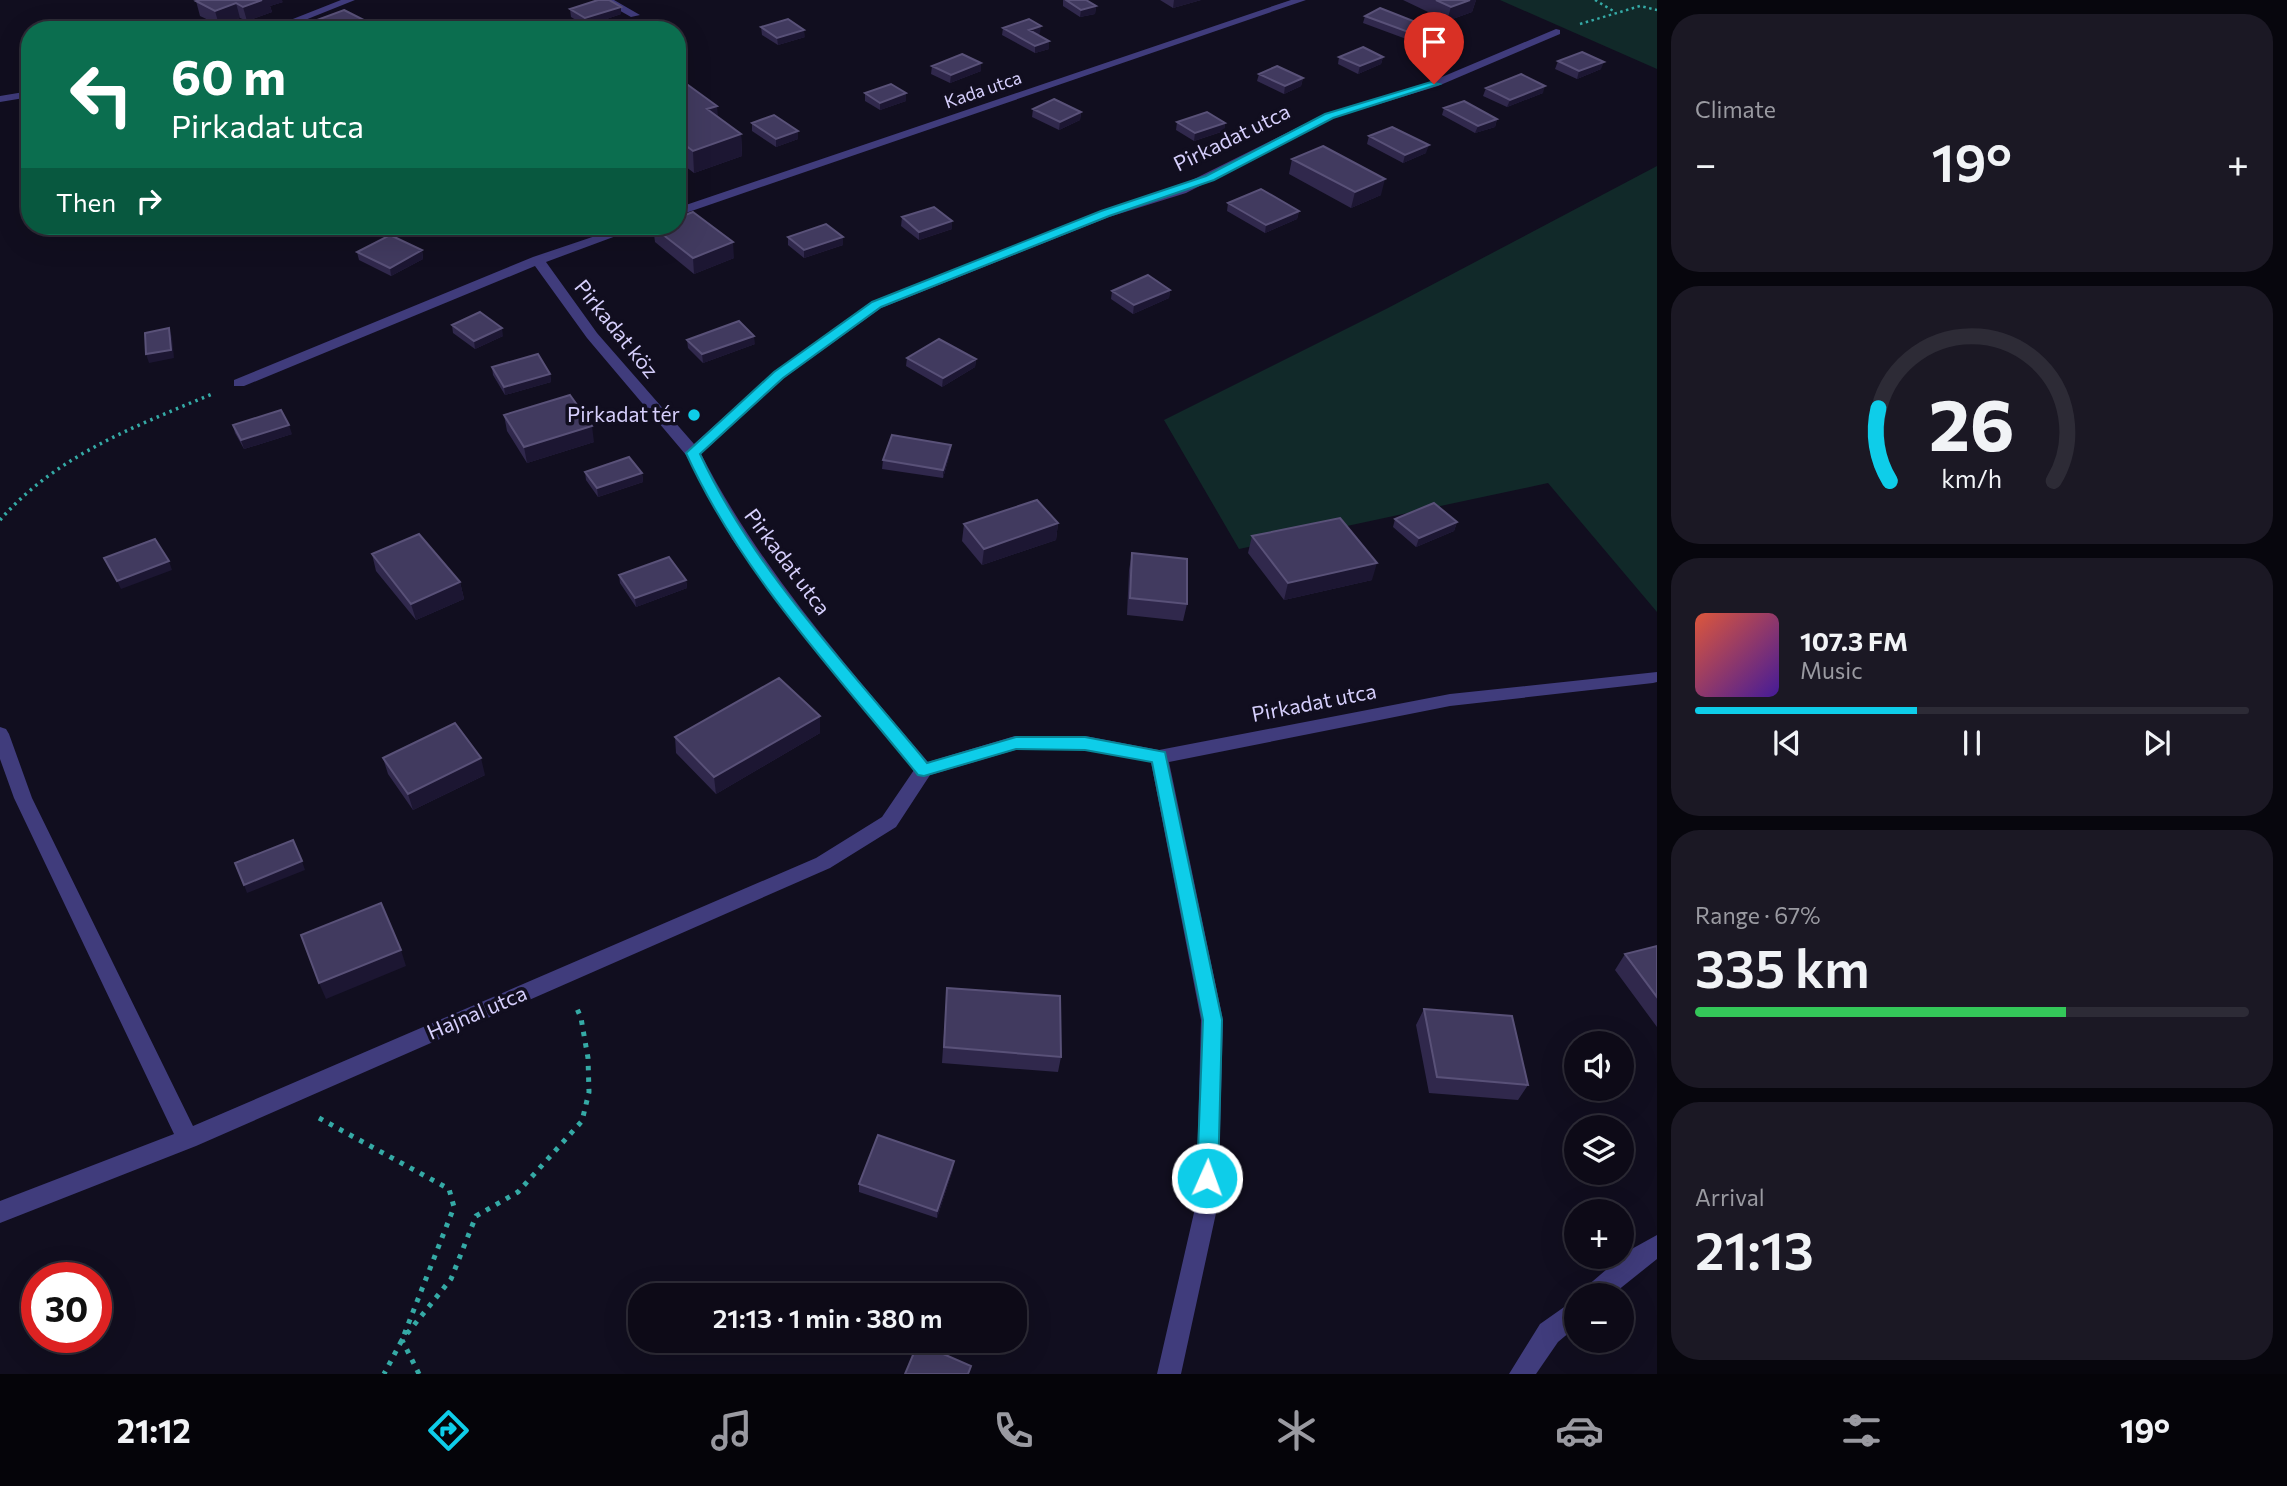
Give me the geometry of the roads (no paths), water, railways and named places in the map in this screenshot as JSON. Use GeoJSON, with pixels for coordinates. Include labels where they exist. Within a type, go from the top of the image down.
{"type":"FeatureCollection","features":[{"type":"Feature","properties":{"kind":"street"},"geometry":{"type":"LineString","coordinates":[[294,21],[350,0]]}},
{"type":"Feature","properties":{"kind":"street"},"geometry":{"type":"LineString","coordinates":[[606,0],[635,15]]}},
{"type":"Feature","properties":{"kind":"street","name":"Kada utca"},"geometry":{"type":"LineString","coordinates":[[686,209],[1301,0]]}},
{"type":"Feature","properties":{"kind":"street","name":"Pirkadat utca"},"geometry":{"type":"LineString","coordinates":[[1556,32],[1434,84],[1329,116],[1182,190],[1105,214],[876,304],[779,375],[692,453],[713,498],[751,559],[924,770],[1016,743],[1085,743],[1159,757],[1450,700],[1653,677]]}},
{"type":"Feature","properties":{"kind":"street"},"geometry":{"type":"LineString","coordinates":[[0,99],[21,96]]}},
{"type":"Feature","properties":{"kind":"street"},"geometry":{"type":"LineString","coordinates":[[239,383],[538,260],[611,235]]}},
{"type":"Feature","properties":{"kind":"street","name":"Pirkadat köz"},"geometry":{"type":"LineString","coordinates":[[538,260],[564,300],[611,360],[692,453]]}},
{"type":"Feature","properties":{"kind":"street"},"geometry":{"type":"LineString","coordinates":[[0,734],[23,798],[188,1139]]}},
{"type":"Feature","properties":{"kind":"street"},"geometry":{"type":"LineString","coordinates":[[1159,757],[1212,1020],[1206,1204],[1169,1374]]}},
{"type":"Feature","properties":{"kind":"street","name":"Hajnal utca"},"geometry":{"type":"LineString","coordinates":[[0,1212],[188,1139],[823,863],[889,822],[924,770]]}},
{"type":"Feature","properties":{"kind":"street"},"geometry":{"type":"LineString","coordinates":[[1608,1283],[1636,1259],[1657,1247]]}},
{"type":"Feature","properties":{"kind":"street"},"geometry":{"type":"LineString","coordinates":[[1521,1374],[1549,1333],[1564,1321]]}},
{"type":"Feature","properties":{"kind":"place","name":"Pirkadat tér"},"geometry":{"type":"Point","coordinates":[694,415]}}]}
